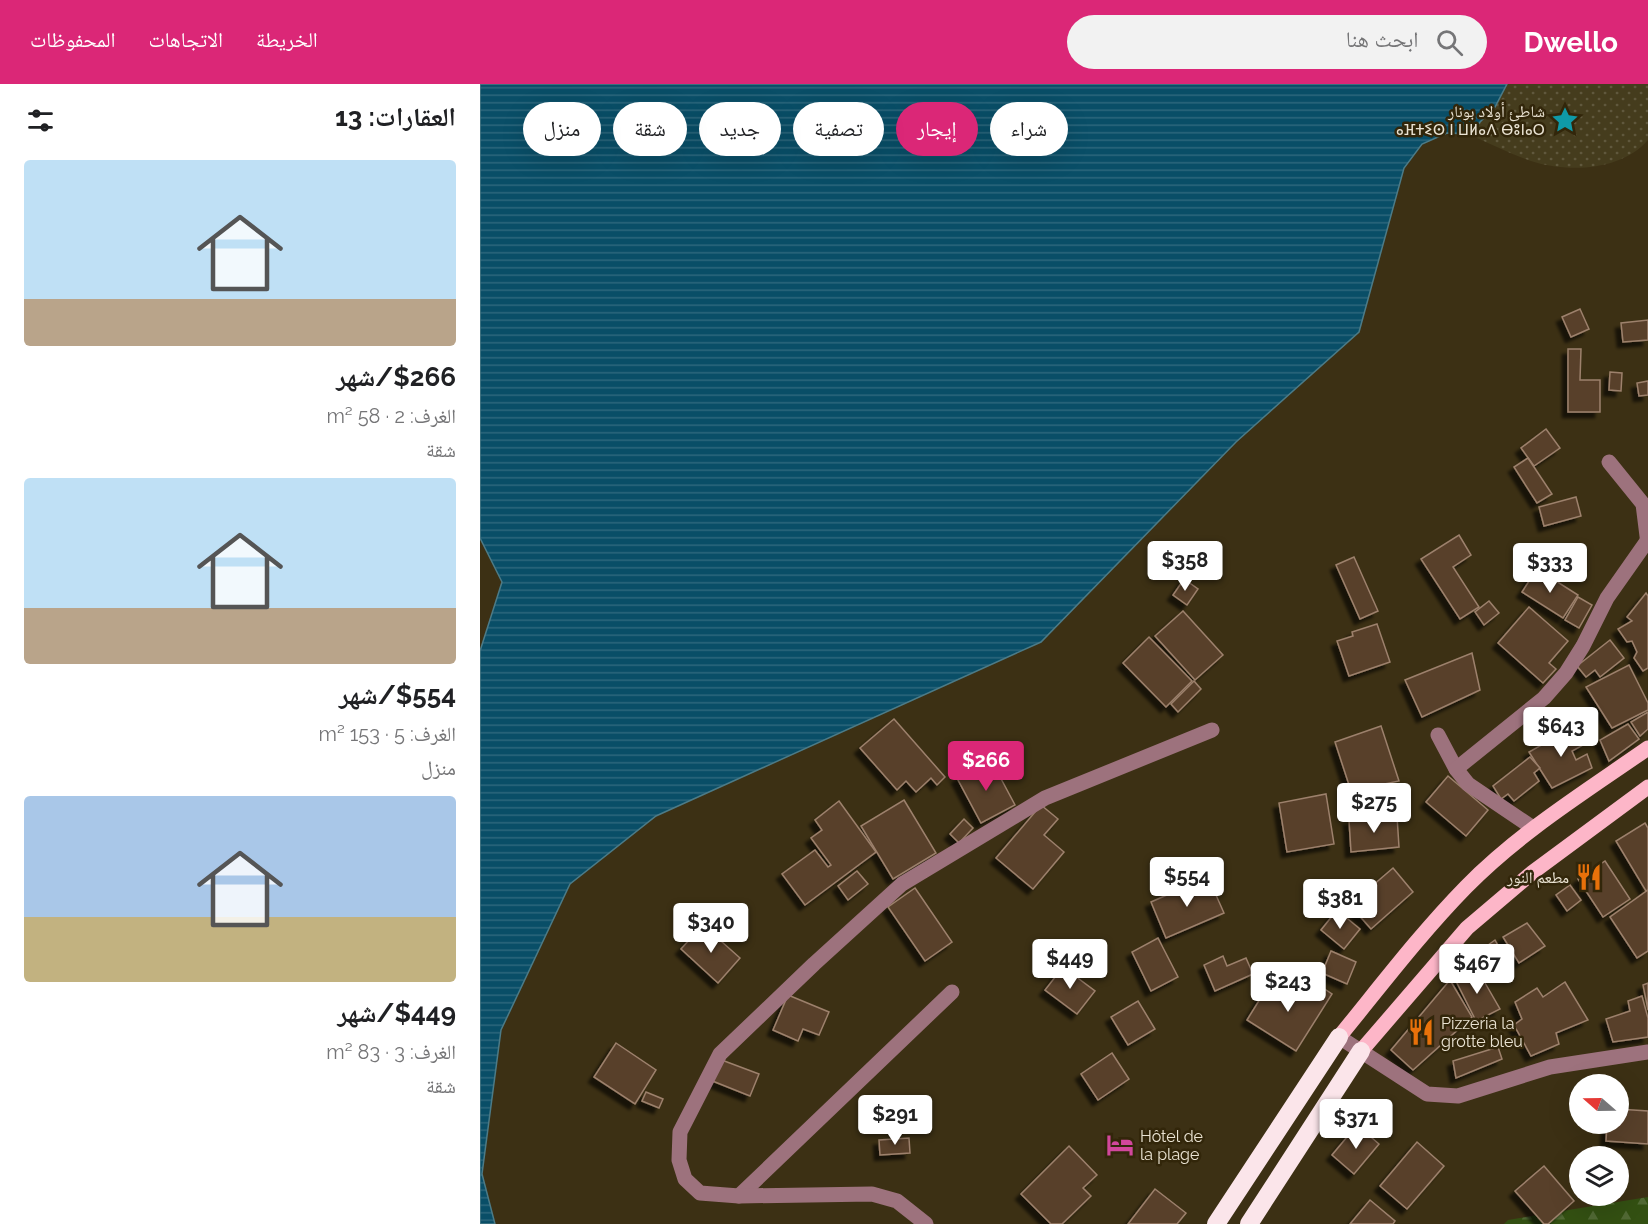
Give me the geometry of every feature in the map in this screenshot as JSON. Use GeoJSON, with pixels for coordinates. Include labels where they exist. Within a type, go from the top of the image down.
{"type":"FeatureCollection","features":[{"type":"Feature","properties":{"kind":"highway"},"geometry":{"type":"LineString","coordinates":[[1216,1224],[1339,1037]]}},
{"type":"Feature","properties":{"kind":"highway"},"geometry":{"type":"LineString","coordinates":[[1249,1224],[1362,1051]]}},
{"type":"Feature","properties":{"kind":"main road"},"geometry":{"type":"LineString","coordinates":[[1339,1037],[1406,955],[1467,886],[1533,828],[1648,748]]}},
{"type":"Feature","properties":{"kind":"main road"},"geometry":{"type":"LineString","coordinates":[[1362,1051],[1467,928],[1533,872],[1648,787]]}},
{"type":"Feature","properties":{"kind":"street"},"geometry":{"type":"LineString","coordinates":[[1456,769],[1544,698],[1566,673],[1583,646],[1607,598],[1648,543],[1643,504],[1609,462]]}},
{"type":"Feature","properties":{"kind":"street"},"geometry":{"type":"LineString","coordinates":[[926,1224],[897,1201],[872,1194],[739,1196],[700,1193],[685,1179],[679,1160],[680,1132],[720,1054],[902,884],[1045,798],[1212,730]]}},
{"type":"Feature","properties":{"kind":"street"},"geometry":{"type":"LineString","coordinates":[[1438,735],[1456,769],[1468,784],[1533,828]]}},
{"type":"Feature","properties":{"kind":"street"},"geometry":{"type":"LineString","coordinates":[[739,1196],[952,992]]}},
{"type":"Feature","properties":{"kind":"street"},"geometry":{"type":"LineString","coordinates":[[1339,1037],[1427,1094],[1458,1096],[1550,1067],[1648,1052]]}},
{"type":"Feature","properties":{"kind":"green space"},"geometry":{"type":"Polygon","coordinates":[[[1648,1197],[1648,1224],[1504,1224],[1508,1220],[1593,1206],[1629,1206],[1629,1200],[1648,1197]]]}},
{"type":"Feature","properties":{"kind":"sand","name":"شاطئ أولاد بونار ⴰⴼⵜⵉⵙ ⵏ ⵡⵍⴰⴷ ⴱⵓⵏⴰⵔ"},"geometry":{"type":"Polygon","coordinates":[[[1507,84],[1648,84],[1648,140],[1624,158],[1593,167],[1577,168],[1531,161],[1468,134],[1494,107],[1507,84]]]}},
{"type":"Feature","properties":{"kind":"water"},"geometry":{"type":"Polygon","coordinates":[[[480,84],[1507,84],[1495,107],[1468,134],[1447,133],[1422,144],[1404,168],[1359,332],[1236,442],[1041,642],[656,816],[570,884],[501,1030],[482,1174],[495,1224],[480,1224],[480,651],[502,582],[480,538],[480,84]]]}},
{"type":"Feature","properties":{"kind":"building"},"geometry":{"type":"Polygon","coordinates":[[[1580,309],[1589,329],[1571,337],[1562,317],[1580,309]]]}},
{"type":"Feature","properties":{"kind":"building"},"geometry":{"type":"Polygon","coordinates":[[[1648,320],[1648,340],[1623,342],[1621,323],[1648,320]]]}},
{"type":"Feature","properties":{"kind":"building"},"geometry":{"type":"Polygon","coordinates":[[[1568,349],[1581,349],[1580,380],[1600,380],[1600,412],[1568,412],[1568,349]]]}},
{"type":"Feature","properties":{"kind":"building"},"geometry":{"type":"Polygon","coordinates":[[[1610,372],[1622,373],[1621,391],[1609,390],[1610,372]]]}},
{"type":"Feature","properties":{"kind":"building"},"geometry":{"type":"Polygon","coordinates":[[[1648,381],[1648,395],[1639,396],[1637,383],[1648,381]]]}},
{"type":"Feature","properties":{"kind":"building"},"geometry":{"type":"Polygon","coordinates":[[[1546,429],[1560,448],[1534,466],[1521,448],[1546,429]]]}},
{"type":"Feature","properties":{"kind":"building"},"geometry":{"type":"Polygon","coordinates":[[[1528,458],[1552,494],[1537,503],[1514,467],[1528,458]]]}},
{"type":"Feature","properties":{"kind":"building"},"geometry":{"type":"Polygon","coordinates":[[[1576,497],[1581,516],[1544,526],[1539,507],[1576,497]]]}},
{"type":"Feature","properties":{"kind":"building"},"geometry":{"type":"Polygon","coordinates":[[[1459,535],[1471,555],[1453,567],[1479,607],[1460,619],[1421,559],[1459,535]]]}},
{"type":"Feature","properties":{"kind":"building"},"geometry":{"type":"Polygon","coordinates":[[[1354,557],[1378,611],[1360,619],[1336,565],[1354,557]]]}},
{"type":"Feature","properties":{"kind":"building"},"geometry":{"type":"Polygon","coordinates":[[[1537,569],[1578,595],[1563,618],[1522,592],[1537,569]]]}},
{"type":"Feature","properties":{"kind":"building"},"geometry":{"type":"Polygon","coordinates":[[[1184,579],[1198,589],[1187,605],[1173,595],[1184,579]]]}},
{"type":"Feature","properties":{"kind":"building"},"geometry":{"type":"Polygon","coordinates":[[[1646,593],[1648,596],[1648,668],[1643,671],[1634,658],[1637,652],[1632,641],[1627,642],[1618,629],[1632,621],[1627,617],[1646,593]]]}},
{"type":"Feature","properties":{"kind":"building"},"geometry":{"type":"Polygon","coordinates":[[[1578,597],[1592,605],[1579,628],[1565,620],[1578,597]]]}},
{"type":"Feature","properties":{"kind":"building"},"geometry":{"type":"Polygon","coordinates":[[[1489,601],[1499,613],[1484,625],[1475,612],[1489,601]]]}},
{"type":"Feature","properties":{"kind":"building"},"geometry":{"type":"Polygon","coordinates":[[[1529,607],[1568,641],[1549,663],[1556,669],[1543,683],[1498,643],[1529,607]]]}},
{"type":"Feature","properties":{"kind":"building"},"geometry":{"type":"Polygon","coordinates":[[[1183,611],[1223,655],[1195,680],[1155,636],[1183,611]]]}},
{"type":"Feature","properties":{"kind":"building"},"geometry":{"type":"Polygon","coordinates":[[[1377,624],[1390,662],[1349,676],[1337,641],[1353,636],[1352,632],[1377,624]]]}},
{"type":"Feature","properties":{"kind":"building"},"geometry":{"type":"Polygon","coordinates":[[[1149,637],[1192,681],[1166,707],[1123,663],[1149,637]]]}},
{"type":"Feature","properties":{"kind":"building"},"geometry":{"type":"Polygon","coordinates":[[[1610,640],[1624,658],[1600,677],[1595,670],[1586,677],[1577,666],[1610,640]]]}},
{"type":"Feature","properties":{"kind":"building"},"geometry":{"type":"Polygon","coordinates":[[[1472,653],[1480,690],[1422,717],[1405,680],[1472,653]]]}},
{"type":"Feature","properties":{"kind":"building"},"geometry":{"type":"Polygon","coordinates":[[[1629,665],[1648,703],[1648,710],[1612,728],[1586,687],[1629,665]]]}},
{"type":"Feature","properties":{"kind":"building"},"geometry":{"type":"Polygon","coordinates":[[[1194,681],[1201,689],[1178,712],[1171,704],[1194,681]]]}},
{"type":"Feature","properties":{"kind":"building"},"geometry":{"type":"Polygon","coordinates":[[[1648,712],[1648,729],[1640,736],[1631,722],[1648,712]]]}},
{"type":"Feature","properties":{"kind":"building"},"geometry":{"type":"Polygon","coordinates":[[[894,719],[945,777],[937,785],[931,778],[916,792],[906,781],[897,790],[860,748],[894,719]]]}},
{"type":"Feature","properties":{"kind":"building"},"geometry":{"type":"Polygon","coordinates":[[[1628,724],[1639,739],[1609,761],[1600,740],[1628,724]]]}},
{"type":"Feature","properties":{"kind":"building"},"geometry":{"type":"Polygon","coordinates":[[[1577,725],[1585,744],[1572,751],[1576,760],[1587,754],[1592,768],[1552,788],[1529,752],[1577,725]]]}},
{"type":"Feature","properties":{"kind":"building"},"geometry":{"type":"Polygon","coordinates":[[[1381,726],[1399,781],[1351,791],[1335,742],[1381,726]]]}},
{"type":"Feature","properties":{"kind":"building"},"geometry":{"type":"Polygon","coordinates":[[[1530,757],[1540,768],[1534,773],[1539,781],[1514,801],[1508,794],[1501,799],[1493,786],[1530,757]]]}},
{"type":"Feature","properties":{"kind":"building"},"geometry":{"type":"Polygon","coordinates":[[[991,760],[1015,805],[981,823],[957,778],[991,760]]]}},
{"type":"Feature","properties":{"kind":"building"},"geometry":{"type":"Polygon","coordinates":[[[1448,776],[1488,810],[1466,836],[1426,802],[1448,776]]]}},
{"type":"Feature","properties":{"kind":"building"},"geometry":{"type":"Polygon","coordinates":[[[1326,794],[1334,844],[1287,852],[1279,803],[1326,794]]]}},
{"type":"Feature","properties":{"kind":"building"},"geometry":{"type":"Polygon","coordinates":[[[904,800],[936,853],[893,879],[861,826],[904,800]]]}},
{"type":"Feature","properties":{"kind":"building"},"geometry":{"type":"Polygon","coordinates":[[[839,801],[876,852],[805,905],[782,874],[815,850],[828,867],[831,865],[811,838],[822,830],[815,820],[839,801]]]}},
{"type":"Feature","properties":{"kind":"building"},"geometry":{"type":"Polygon","coordinates":[[[1041,805],[1058,819],[1044,835],[1064,852],[1033,889],[996,858],[1041,805]]]}},
{"type":"Feature","properties":{"kind":"building"},"geometry":{"type":"Polygon","coordinates":[[[1397,816],[1399,847],[1351,852],[1349,820],[1397,816]]]}},
{"type":"Feature","properties":{"kind":"building"},"geometry":{"type":"Polygon","coordinates":[[[964,819],[973,828],[959,843],[950,834],[964,819]]]}},
{"type":"Feature","properties":{"kind":"building"},"geometry":{"type":"Polygon","coordinates":[[[1645,823],[1648,828],[1648,890],[1646,891],[1616,841],[1645,823]]]}},
{"type":"Feature","properties":{"kind":"building"},"geometry":{"type":"Polygon","coordinates":[[[1605,861],[1630,899],[1603,917],[1578,879],[1605,861]]]}},
{"type":"Feature","properties":{"kind":"building"},"geometry":{"type":"Polygon","coordinates":[[[1393,868],[1413,892],[1371,929],[1350,905],[1393,868]]]}},
{"type":"Feature","properties":{"kind":"building"},"geometry":{"type":"Polygon","coordinates":[[[857,871],[868,884],[848,900],[838,886],[857,871]]]}},
{"type":"Feature","properties":{"kind":"building"},"geometry":{"type":"Polygon","coordinates":[[[1208,877],[1224,913],[1166,938],[1151,902],[1208,877]]]}},
{"type":"Feature","properties":{"kind":"building"},"geometry":{"type":"Polygon","coordinates":[[[1570,885],[1581,900],[1567,911],[1556,895],[1570,885]]]}},
{"type":"Feature","properties":{"kind":"building"},"geometry":{"type":"Polygon","coordinates":[[[915,888],[952,942],[925,961],[888,907],[915,888]]]}},
{"type":"Feature","properties":{"kind":"building"},"geometry":{"type":"Polygon","coordinates":[[[1648,890],[1648,951],[1637,958],[1610,917],[1648,890]]]}},
{"type":"Feature","properties":{"kind":"building"},"geometry":{"type":"Polygon","coordinates":[[[1337,910],[1360,929],[1344,949],[1321,930],[1337,910]]]}},
{"type":"Feature","properties":{"kind":"building"},"geometry":{"type":"Polygon","coordinates":[[[1527,923],[1545,946],[1519,963],[1503,937],[1527,923]]]}},
{"type":"Feature","properties":{"kind":"building"},"geometry":{"type":"Polygon","coordinates":[[[703,925],[740,958],[718,983],[681,949],[703,925]]]}},
{"type":"Feature","properties":{"kind":"building"},"geometry":{"type":"Polygon","coordinates":[[[1158,938],[1178,977],[1151,991],[1132,952],[1158,938]]]}},
{"type":"Feature","properties":{"kind":"building"},"geometry":{"type":"Polygon","coordinates":[[[1495,940],[1503,955],[1480,968],[1473,956],[1495,940]]]}},
{"type":"Feature","properties":{"kind":"building"},"geometry":{"type":"Polygon","coordinates":[[[1331,951],[1356,962],[1347,984],[1322,973],[1331,951]]]}},
{"type":"Feature","properties":{"kind":"building"},"geometry":{"type":"Polygon","coordinates":[[[1223,956],[1227,966],[1246,958],[1253,974],[1215,991],[1204,965],[1223,956]]]}},
{"type":"Feature","properties":{"kind":"building"},"geometry":{"type":"Polygon","coordinates":[[[1063,967],[1095,991],[1077,1014],[1045,990],[1063,967]]]}},
{"type":"Feature","properties":{"kind":"building"},"geometry":{"type":"Polygon","coordinates":[[[1477,969],[1500,1009],[1476,1021],[1456,981],[1477,969]]]}},
{"type":"Feature","properties":{"kind":"building"},"geometry":{"type":"Polygon","coordinates":[[[1273,978],[1306,1000],[1317,984],[1332,994],[1296,1051],[1247,1020],[1273,978]]]}},
{"type":"Feature","properties":{"kind":"building"},"geometry":{"type":"Polygon","coordinates":[[[1450,980],[1472,1017],[1413,1070],[1391,1050],[1450,980]]]}},
{"type":"Feature","properties":{"kind":"building"},"geometry":{"type":"Polygon","coordinates":[[[1565,982],[1588,1020],[1556,1033],[1559,1044],[1531,1056],[1514,1025],[1522,1019],[1515,1002],[1537,988],[1543,997],[1565,982]]]}},
{"type":"Feature","properties":{"kind":"building"},"geometry":{"type":"Polygon","coordinates":[[[1648,983],[1648,1010],[1643,985],[1648,983]]]}},
{"type":"Feature","properties":{"kind":"building"},"geometry":{"type":"Polygon","coordinates":[[[788,995],[829,1012],[819,1035],[803,1029],[798,1041],[773,1030],[788,995]]]}},
{"type":"Feature","properties":{"kind":"building"},"geometry":{"type":"Polygon","coordinates":[[[1642,996],[1648,1018],[1648,1037],[1613,1042],[1606,1019],[1630,1011],[1628,1001],[1642,996]]]}},
{"type":"Feature","properties":{"kind":"building"},"geometry":{"type":"Polygon","coordinates":[[[1138,1001],[1155,1029],[1128,1045],[1111,1017],[1138,1001]]]}},
{"type":"Feature","properties":{"kind":"building"},"geometry":{"type":"Polygon","coordinates":[[[616,1043],[656,1070],[635,1104],[594,1077],[616,1043]]]}},
{"type":"Feature","properties":{"kind":"building"},"geometry":{"type":"Polygon","coordinates":[[[1498,1047],[1502,1059],[1456,1078],[1453,1061],[1498,1047]]]}},
{"type":"Feature","properties":{"kind":"building"},"geometry":{"type":"Polygon","coordinates":[[[1112,1053],[1129,1079],[1098,1100],[1081,1074],[1112,1053]]]}},
{"type":"Feature","properties":{"kind":"building"},"geometry":{"type":"Polygon","coordinates":[[[719,1059],[759,1074],[750,1096],[710,1080],[719,1059]]]}},
{"type":"Feature","properties":{"kind":"building"},"geometry":{"type":"Polygon","coordinates":[[[646,1092],[663,1099],[659,1108],[642,1101],[646,1092]]]}},
{"type":"Feature","properties":{"kind":"building"},"geometry":{"type":"Polygon","coordinates":[[[1629,1110],[1648,1111],[1648,1144],[1606,1141],[1606,1134],[1629,1134],[1629,1110]]]}},
{"type":"Feature","properties":{"kind":"building"},"geometry":{"type":"Polygon","coordinates":[[[1357,1125],[1379,1144],[1354,1174],[1332,1155],[1357,1125]]]}},
{"type":"Feature","properties":{"kind":"building"},"geometry":{"type":"Polygon","coordinates":[[[909,1138],[910,1153],[880,1155],[879,1140],[909,1138]]]}},
{"type":"Feature","properties":{"kind":"building"},"geometry":{"type":"Polygon","coordinates":[[[1417,1142],[1444,1166],[1407,1209],[1380,1186],[1417,1142]]]}},
{"type":"Feature","properties":{"kind":"building"},"geometry":{"type":"Polygon","coordinates":[[[1069,1146],[1097,1175],[1083,1188],[1091,1196],[1062,1224],[1051,1224],[1021,1194],[1069,1146]]]}},
{"type":"Feature","properties":{"kind":"building"},"geometry":{"type":"Polygon","coordinates":[[[1544,1166],[1569,1195],[1569,1205],[1548,1224],[1544,1224],[1515,1191],[1544,1166]]]}},
{"type":"Feature","properties":{"kind":"building"},"geometry":{"type":"Polygon","coordinates":[[[1155,1189],[1186,1213],[1177,1224],[1128,1224],[1155,1189]]]}},
{"type":"Feature","properties":{"kind":"building"},"geometry":{"type":"Polygon","coordinates":[[[1370,1200],[1395,1221],[1393,1224],[1350,1224],[1370,1200]]]}},
{"type":"Feature","properties":{"kind":"place","name":"شاطئ أولاد بونار ⴰⴼⵜⵉⵙ ⵏ ⵡⵍⴰⴷ ⴱⵓⵏⴰⵔ"},"geometry":{"type":"Point","coordinates":[1565,120]}},
{"type":"Feature","properties":{"kind":"place","name":"مطعم النور"},"geometry":{"type":"Point","coordinates":[1589,877]}},
{"type":"Feature","properties":{"kind":"place","name":"Pizzeria la grotte bleu"},"geometry":{"type":"Point","coordinates":[1421,1032]}},
{"type":"Feature","properties":{"kind":"place","name":"Hôtel de la plage"},"geometry":{"type":"Point","coordinates":[1120,1145]}}]}
